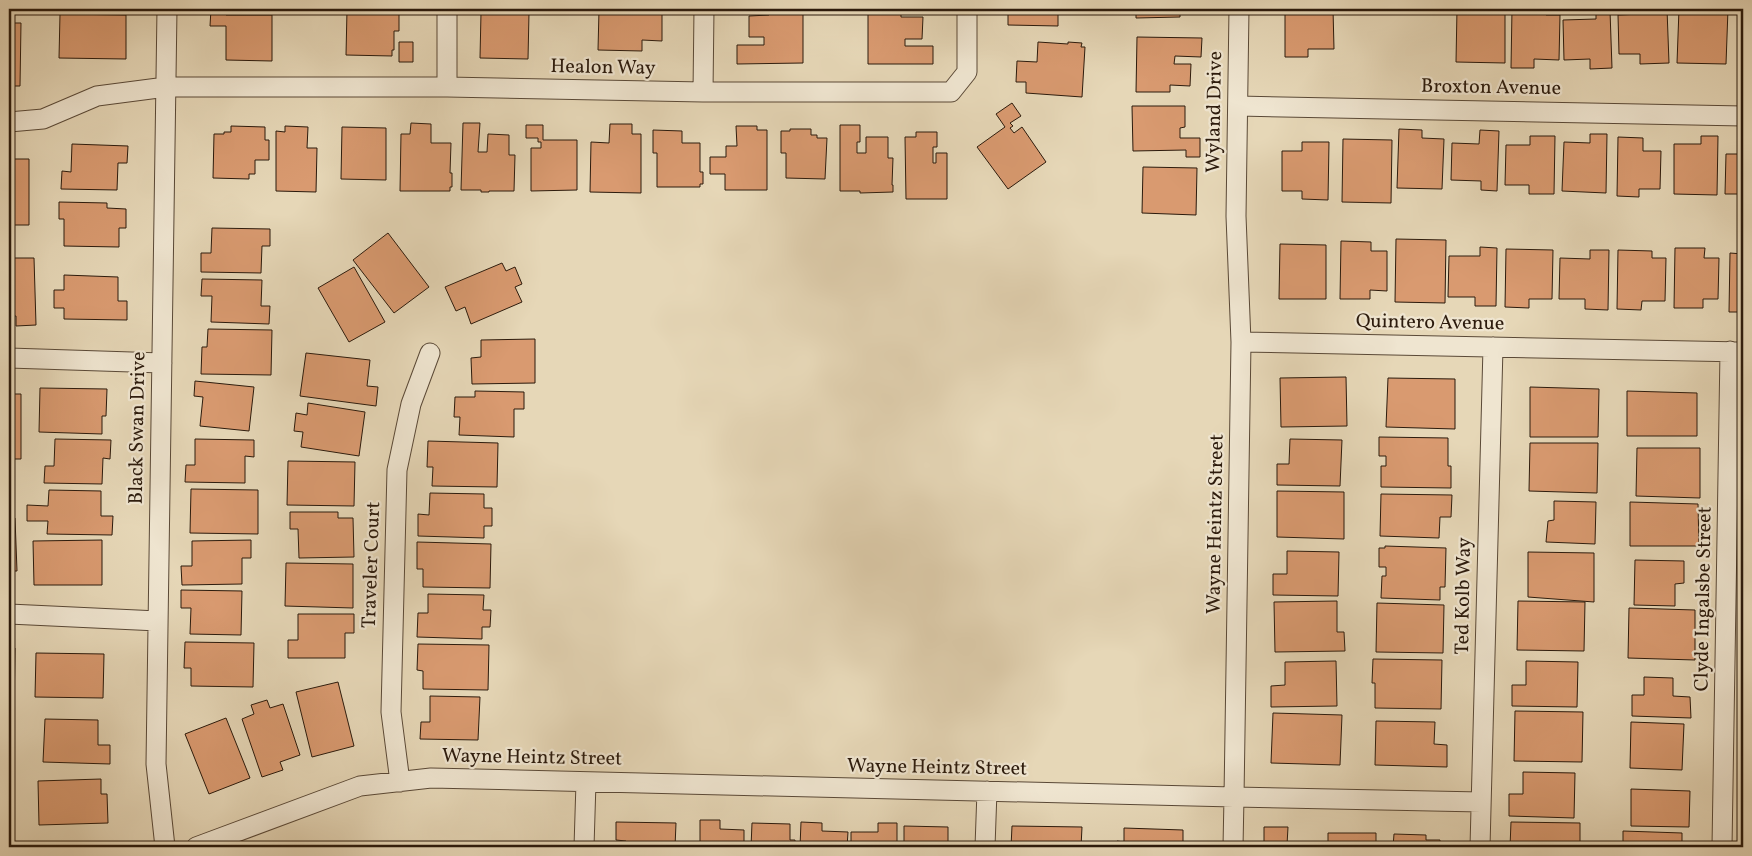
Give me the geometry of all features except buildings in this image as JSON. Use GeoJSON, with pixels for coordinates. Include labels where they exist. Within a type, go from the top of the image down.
{"type":"FeatureCollection","features":[{"type":"Feature","properties":{"kind":"street","name":"Black Swan Drive"},"geometry":{"type":"LineString","coordinates":[[165,847],[156,764],[166,9]]}},
{"type":"Feature","properties":{"kind":"street"},"geometry":{"type":"LineString","coordinates":[[447,9],[447,88]]}},
{"type":"Feature","properties":{"kind":"street"},"geometry":{"type":"LineString","coordinates":[[704,9],[704,92]]}},
{"type":"Feature","properties":{"kind":"street","name":"Healon Way"},"geometry":{"type":"LineString","coordinates":[[9,122],[43,119],[97,96],[166,88],[951,92],[967,72],[967,9]]}},
{"type":"Feature","properties":{"kind":"street","name":"Wyland Drive"},"geometry":{"type":"LineString","coordinates":[[1239,9],[1236,216],[1241,342]]}},
{"type":"Feature","properties":{"kind":"street","name":"Broxton Avenue"},"geometry":{"type":"LineString","coordinates":[[1238,106],[1743,116]]}},
{"type":"Feature","properties":{"kind":"street","name":"Quintero Avenue"},"geometry":{"type":"LineString","coordinates":[[1241,342],[1737,352]]}},
{"type":"Feature","properties":{"kind":"street","name":"Wayne Heintz Street"},"geometry":{"type":"LineString","coordinates":[[196,847],[360,786],[431,778],[1234,796],[1241,342]]}},
{"type":"Feature","properties":{"kind":"street","name":"Ted Kolb Way"},"geometry":{"type":"LineString","coordinates":[[1480,847],[1493,347]]}},
{"type":"Feature","properties":{"kind":"street","name":"Clyde Ingalsbe Street"},"geometry":{"type":"LineString","coordinates":[[1722,847],[1735,605],[1737,352]]}},
{"type":"Feature","properties":{"kind":"street","name":"Traveler Court"},"geometry":{"type":"LineString","coordinates":[[400,782],[391,712],[397,470],[411,404],[430,353]]}},
{"type":"Feature","properties":{"kind":"street"},"geometry":{"type":"LineString","coordinates":[[9,358],[162,363]]}},
{"type":"Feature","properties":{"kind":"street"},"geometry":{"type":"LineString","coordinates":[[9,614],[158,621]]}},
{"type":"Feature","properties":{"kind":"street"},"geometry":{"type":"LineString","coordinates":[[584,847],[586,782]]}},
{"type":"Feature","properties":{"kind":"street"},"geometry":{"type":"LineString","coordinates":[[985,847],[987,791]]}},
{"type":"Feature","properties":{"kind":"street"},"geometry":{"type":"LineString","coordinates":[[1233,847],[1234,796],[1481,802]]}}]}
